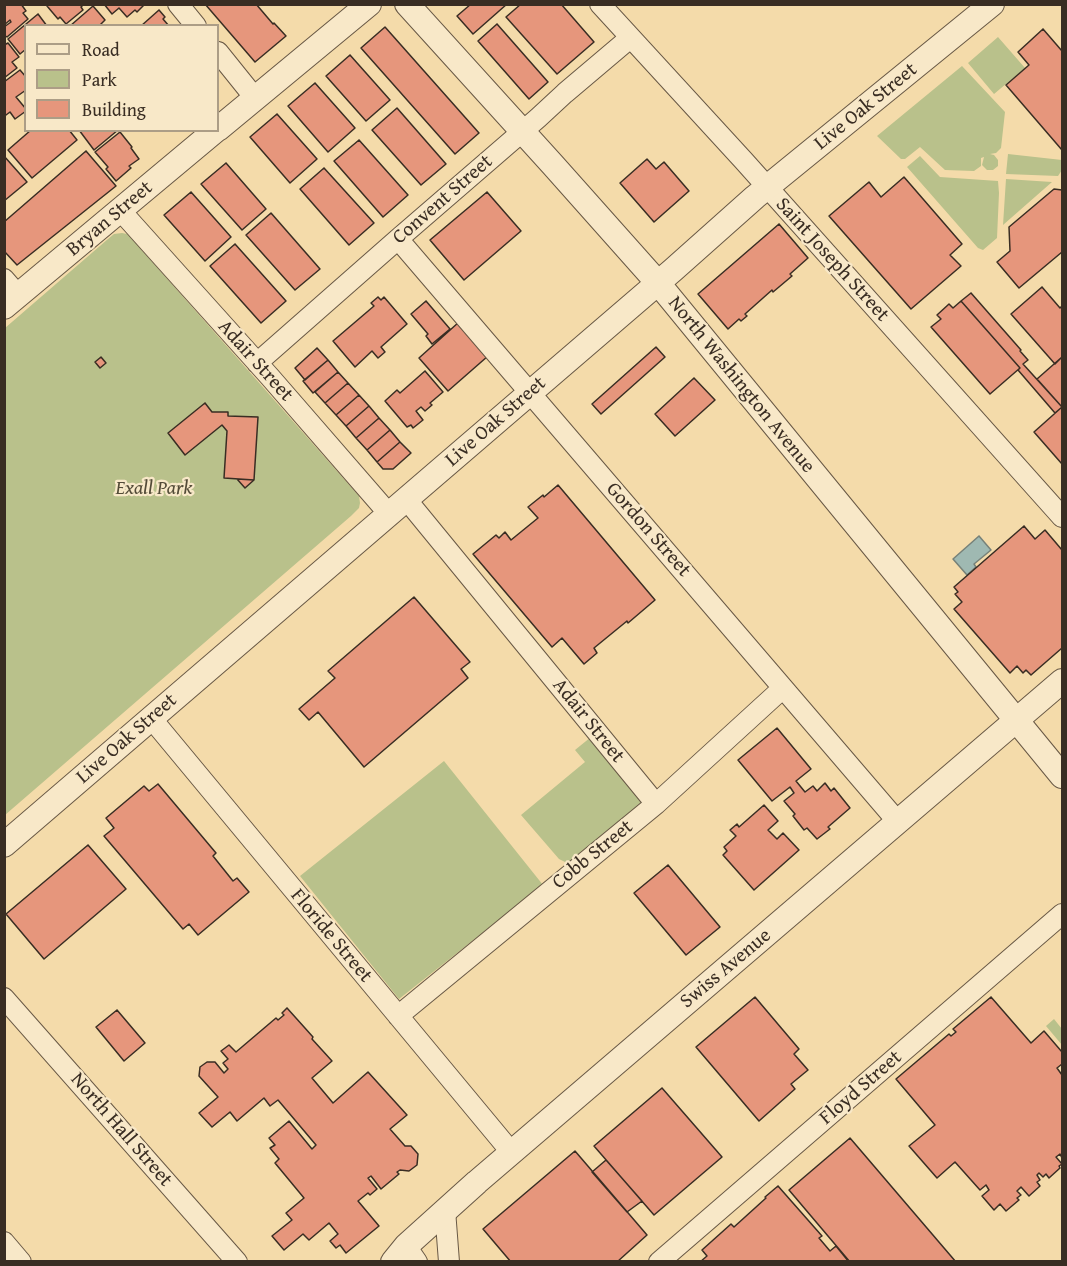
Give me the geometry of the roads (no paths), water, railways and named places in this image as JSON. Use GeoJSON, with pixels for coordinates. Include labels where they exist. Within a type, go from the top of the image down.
{"type":"FeatureCollection","features":[{"type":"Feature","properties":{"kind":"street"},"geometry":{"type":"LineString","coordinates":[[178,4],[194,24]]}},
{"type":"Feature","properties":{"kind":"street","name":"Bryan Street"},"geometry":{"type":"LineString","coordinates":[[219,128],[369,4]]}},
{"type":"Feature","properties":{"kind":"street","name":"North Washington Avenue"},"geometry":{"type":"LineString","coordinates":[[407,4],[658,283],[1062,776]]}},
{"type":"Feature","properties":{"kind":"street","name":"Saint Joseph Street"},"geometry":{"type":"LineString","coordinates":[[600,4],[1062,517]]}},
{"type":"Feature","properties":{"kind":"street","name":"Live Oak Street"},"geometry":{"type":"LineString","coordinates":[[4,845],[767,187],[992,4]]}},
{"type":"Feature","properties":{"kind":"street","name":"Convent Street"},"geometry":{"type":"LineString","coordinates":[[257,363],[630,38]]}},
{"type":"Feature","properties":{"kind":"street"},"geometry":{"type":"LineString","coordinates":[[219,53],[255,98]]}},
{"type":"Feature","properties":{"kind":"street","name":"Bryan Street"},"geometry":{"type":"LineString","coordinates":[[9,294],[120,210],[215,132]]}},
{"type":"Feature","properties":{"kind":"street","name":"Adair Street"},"geometry":{"type":"LineString","coordinates":[[120,210],[257,363],[398,506],[656,804]]}},
{"type":"Feature","properties":{"kind":"street","name":"Gordon Street"},"geometry":{"type":"LineString","coordinates":[[398,239],[898,822]]}},
{"type":"Feature","properties":{"kind":"street","name":"Swiss Avenue"},"geometry":{"type":"LineString","coordinates":[[405,1256],[445,1210],[1062,681]]}},
{"type":"Feature","properties":{"kind":"street","name":"Cobb Street"},"geometry":{"type":"LineString","coordinates":[[398,1016],[656,804],[783,688]]}},
{"type":"Feature","properties":{"kind":"street","name":"Floride Street"},"geometry":{"type":"LineString","coordinates":[[151,718],[512,1153]]}},
{"type":"Feature","properties":{"kind":"street","name":"Floyd Street"},"geometry":{"type":"LineString","coordinates":[[659,1262],[1062,914]]}},
{"type":"Feature","properties":{"kind":"street","name":"North Hall Street"},"geometry":{"type":"LineString","coordinates":[[4,998],[237,1262]]}},
{"type":"Feature","properties":{"kind":"street"},"geometry":{"type":"LineString","coordinates":[[445,1210],[449,1262]]}},
{"type":"Feature","properties":{"kind":"street"},"geometry":{"type":"LineString","coordinates":[[4,1242],[21,1262]]}},
{"type":"Feature","properties":{"kind":"water"},"geometry":{"type":"Polygon","coordinates":[[[979,536],[991,550],[974,564],[976,567],[967,575],[953,559],[979,536]]]}},
{"type":"Feature","properties":{"kind":"park label","name":"Exall Park"},"geometry":{"type":"Point","coordinates":[154,489]}}]}
